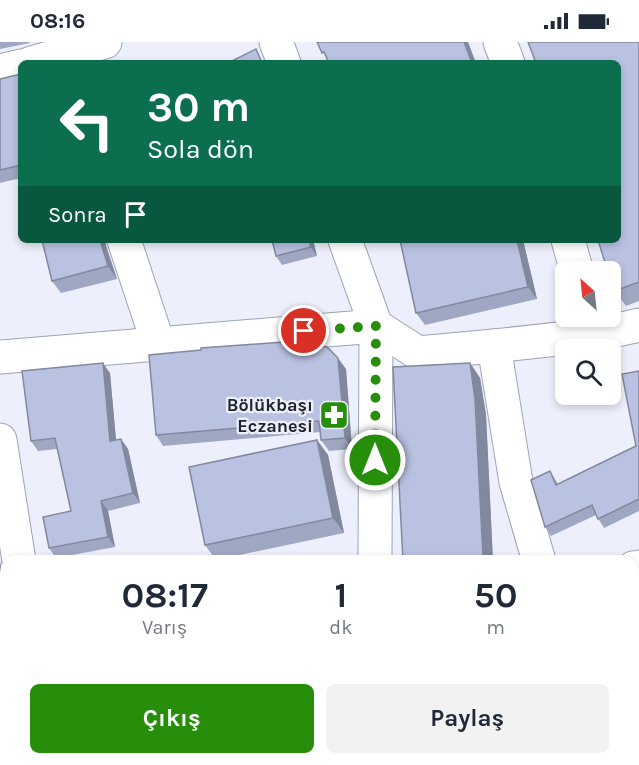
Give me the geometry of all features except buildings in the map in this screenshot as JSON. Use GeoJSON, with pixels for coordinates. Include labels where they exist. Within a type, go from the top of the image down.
{"type":"FeatureCollection","features":[{"type":"Feature","properties":{"kind":"street"},"geometry":{"type":"LineString","coordinates":[[52,60],[105,42]]}},
{"type":"Feature","properties":{"kind":"street"},"geometry":{"type":"LineString","coordinates":[[276,42],[283,60]]}},
{"type":"Feature","properties":{"kind":"street"},"geometry":{"type":"LineString","coordinates":[[500,42],[507,60]]}},
{"type":"Feature","properties":{"kind":"street"},"geometry":{"type":"LineString","coordinates":[[0,71],[18,67]]}},
{"type":"Feature","properties":{"kind":"street"},"geometry":{"type":"LineString","coordinates":[[125,243],[158,343]]}},
{"type":"Feature","properties":{"kind":"street"},"geometry":{"type":"LineString","coordinates":[[346,243],[376,326],[375,555]]}},
{"type":"Feature","properties":{"kind":"street"},"geometry":{"type":"LineString","coordinates":[[569,243],[574,261]]}},
{"type":"Feature","properties":{"kind":"street"},"geometry":{"type":"LineString","coordinates":[[621,325],[639,325]]}},
{"type":"Feature","properties":{"kind":"street"},"geometry":{"type":"LineString","coordinates":[[0,357],[376,326],[418,353],[494,346],[588,327]]}},
{"type":"Feature","properties":{"kind":"street"},"geometry":{"type":"LineString","coordinates":[[494,346],[516,482],[537,555]]}},
{"type":"Feature","properties":{"kind":"street"},"geometry":{"type":"LineString","coordinates":[[0,440],[18,555]]}},
{"type":"Feature","properties":{"kind":"place","name":"Bölükbaşı Eczanesi"},"geometry":{"type":"Point","coordinates":[334,415]}},
{"type":"Feature","properties":{"kind":"route"},"geometry":{"type":"LineString","coordinates":[[304,331],[376,326],[375,460]]}}]}
